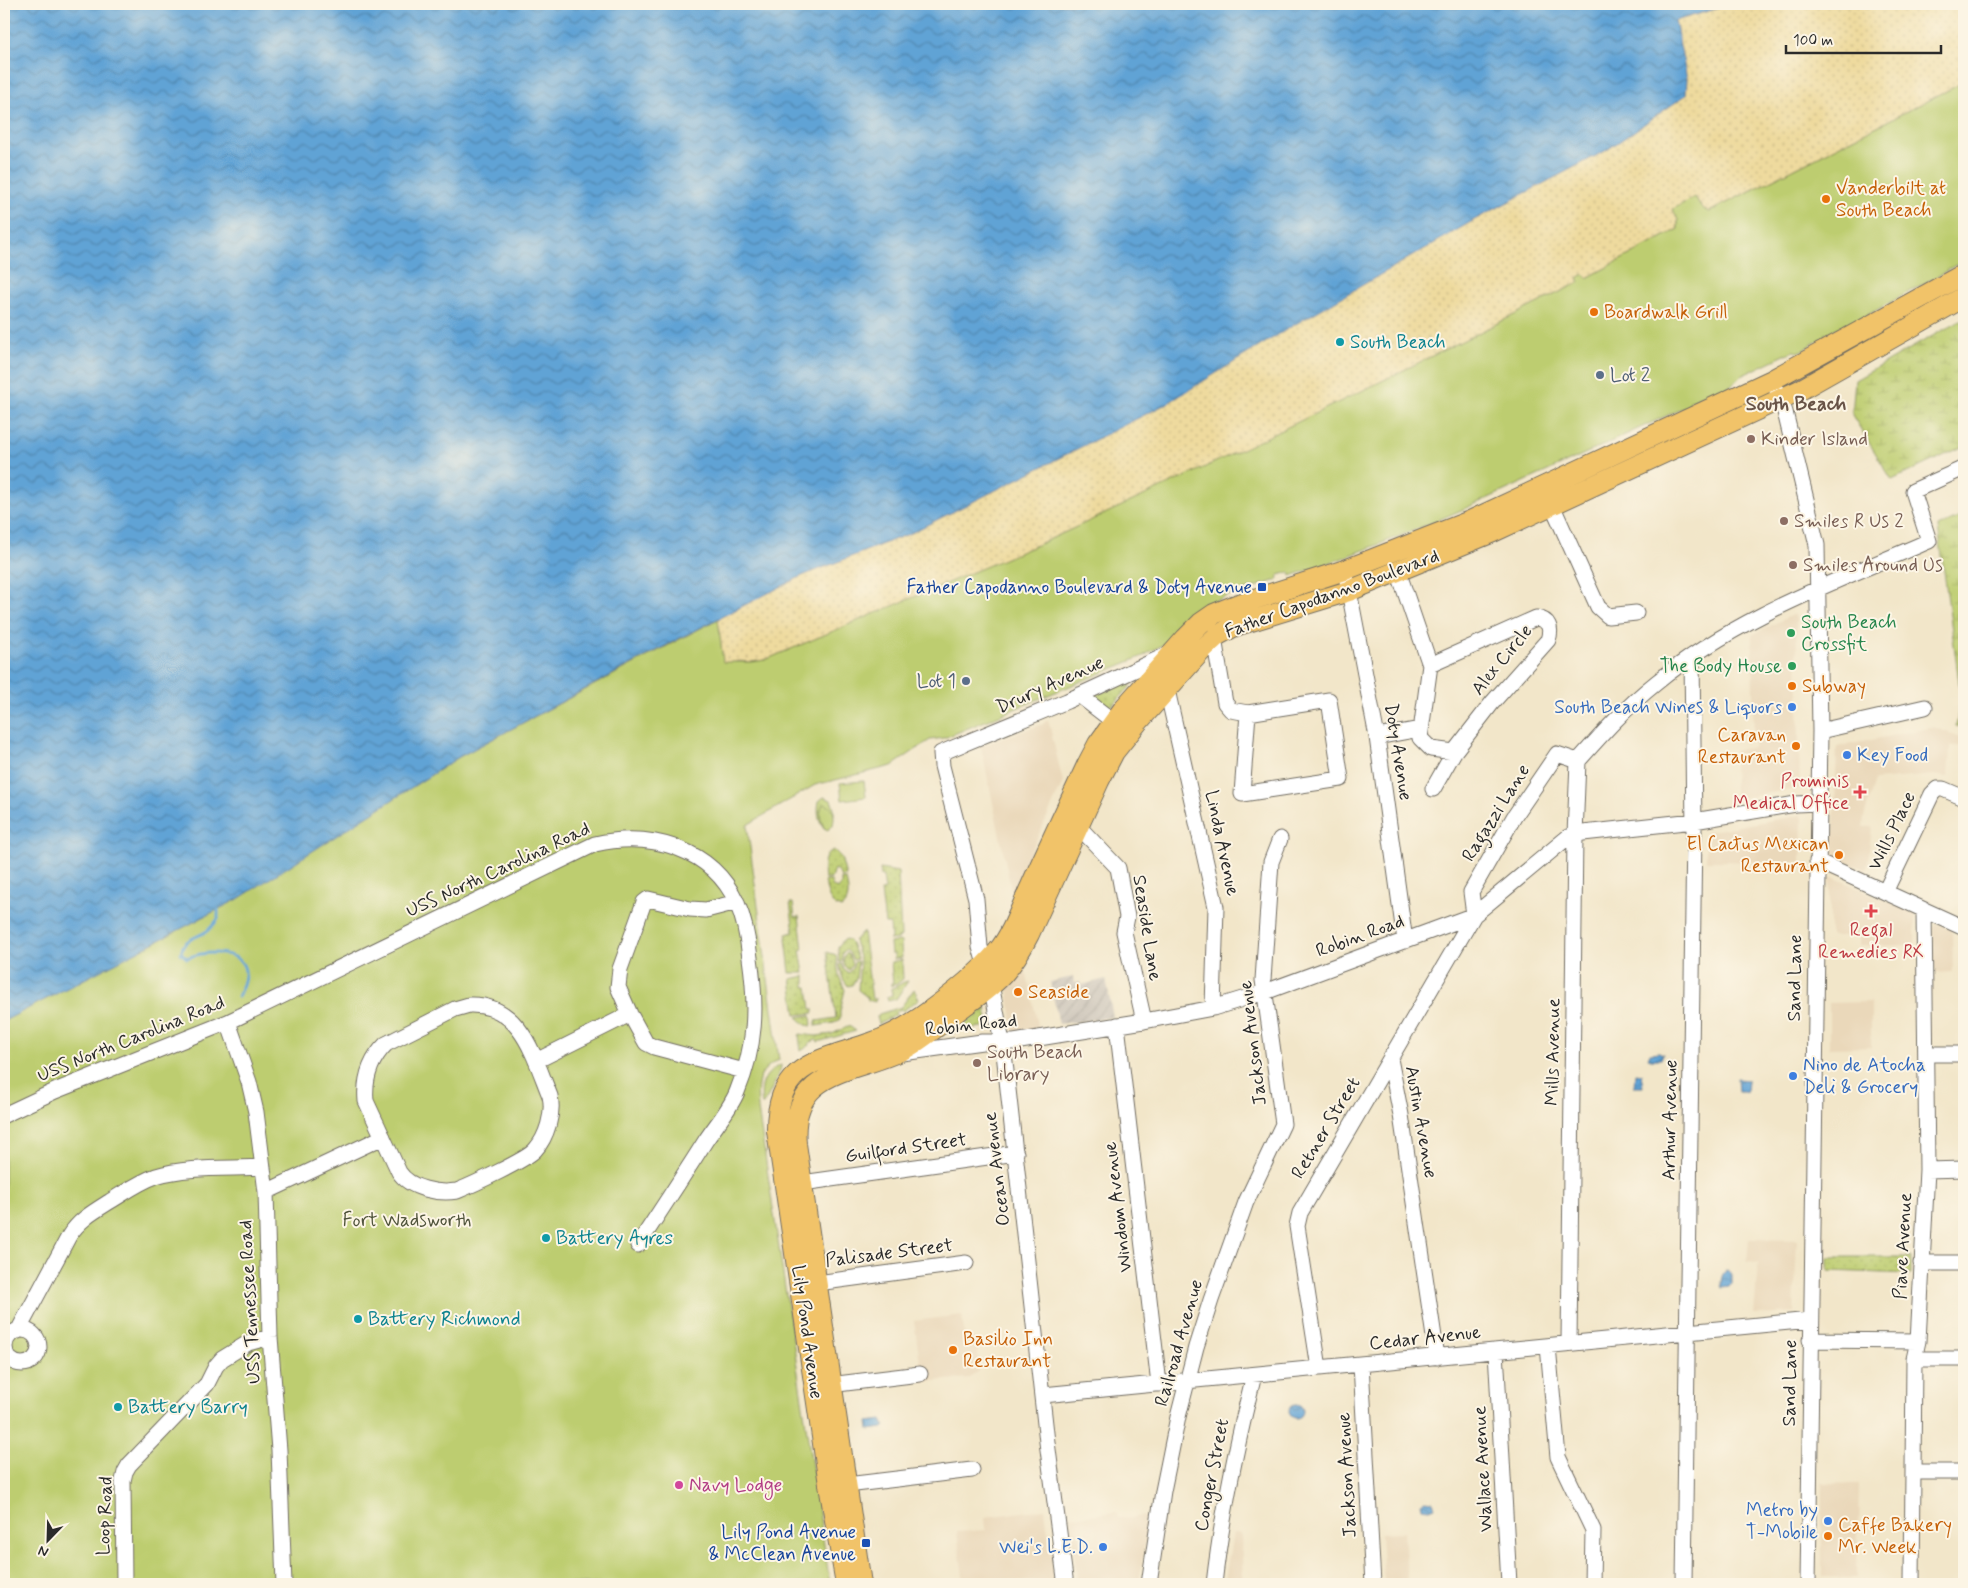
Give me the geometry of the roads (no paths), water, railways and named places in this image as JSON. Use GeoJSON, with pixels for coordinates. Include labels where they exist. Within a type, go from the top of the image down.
{"type":"FeatureCollection","features":[{"type":"Feature","properties":{"kind":"main road","name":"Father Capodanno Boulevard"},"geometry":{"type":"LineString","coordinates":[[808,1095],[821,1082],[832,1075],[908,1047],[1004,974],[1026,939],[1114,752],[1214,638],[1235,626],[1349,591],[1460,547],[1552,505],[1626,459],[1964,274]]}},
{"type":"Feature","properties":{"kind":"main road","name":"Father Capodanno Boulevard"},"geometry":{"type":"LineString","coordinates":[[789,1082],[804,1068],[821,1058],[874,1042],[899,1031],[942,1001],[986,964],[1000,949],[1088,763],[1114,722],[1174,651],[1201,623],[1221,610],[1344,570],[1781,399],[1964,297]]}},
{"type":"Feature","properties":{"kind":"main road","name":"Lily Pond Avenue"},"geometry":{"type":"LineString","coordinates":[[789,1082],[779,1106],[777,1131],[823,1386],[847,1485],[861,1584]]}},
{"type":"Feature","properties":{"kind":"main road","name":"Lily Pond Avenue"},"geometry":{"type":"LineString","coordinates":[[808,1095],[798,1112],[796,1125],[802,1182],[817,1283],[823,1386],[846,1584]]}},
{"type":"Feature","properties":{"kind":"street","name":"Sand Lane"},"geometry":{"type":"LineString","coordinates":[[1772,380],[1781,399],[1817,545],[1820,731],[1810,1320],[1808,1584]]}},
{"type":"Feature","properties":{"kind":"street"},"geometry":{"type":"LineString","coordinates":[[1578,761],[1609,726],[1644,693],[1692,656],[1769,611],[1929,541],[1913,491],[1964,468]]}},
{"type":"Feature","properties":{"kind":"street"},"geometry":{"type":"LineString","coordinates":[[1552,505],[1598,607],[1608,616],[1636,613]]}},
{"type":"Feature","properties":{"kind":"street","name":"Doty Avenue"},"geometry":{"type":"LineString","coordinates":[[1344,570],[1377,737],[1405,940]]}},
{"type":"Feature","properties":{"kind":"street"},"geometry":{"type":"LineString","coordinates":[[1398,571],[1430,665],[1420,738],[1432,749],[1454,752]]}},
{"type":"Feature","properties":{"kind":"street","name":"Alex Circle"},"geometry":{"type":"LineString","coordinates":[[1430,665],[1536,618],[1544,619],[1550,629],[1548,640],[1492,703],[1454,752],[1433,789]]}},
{"type":"Feature","properties":{"kind":"street"},"geometry":{"type":"LineString","coordinates":[[1214,638],[1225,703],[1231,710],[1248,713],[1329,700],[1341,780],[1242,794],[1248,713]]}},
{"type":"Feature","properties":{"kind":"street","name":"Drury Avenue"},"geometry":{"type":"LineString","coordinates":[[941,753],[1079,695],[1174,651]]}},
{"type":"Feature","properties":{"kind":"street","name":"Arthur Avenue"},"geometry":{"type":"LineString","coordinates":[[1684,1584],[1694,820],[1692,656]]}},
{"type":"Feature","properties":{"kind":"street","name":"Linda Avenue"},"geometry":{"type":"LineString","coordinates":[[1167,690],[1216,907],[1213,1008]]}},
{"type":"Feature","properties":{"kind":"street"},"geometry":{"type":"LineString","coordinates":[[1079,695],[1114,722]]}},
{"type":"Feature","properties":{"kind":"street"},"geometry":{"type":"LineString","coordinates":[[1820,731],[1925,707]]}},
{"type":"Feature","properties":{"kind":"street"},"geometry":{"type":"LineString","coordinates":[[1377,737],[1420,729]]}},
{"type":"Feature","properties":{"kind":"street","name":"Ocean Avenue"},"geometry":{"type":"LineString","coordinates":[[941,753],[942,766],[976,899],[978,934],[991,984],[1002,1042],[1065,1578],[1063,1584]]}},
{"type":"Feature","properties":{"kind":"street","name":"Ragazzi Lane"},"geometry":{"type":"LineString","coordinates":[[1474,915],[1471,892],[1514,817],[1557,754],[1578,761]]}},
{"type":"Feature","properties":{"kind":"street","name":"Mills Avenue"},"geometry":{"type":"LineString","coordinates":[[1570,1344],[1575,835],[1578,761]]}},
{"type":"Feature","properties":{"kind":"street","name":"Wills Place"},"geometry":{"type":"LineString","coordinates":[[1885,892],[1932,794],[1937,789],[1964,798]]}},
{"type":"Feature","properties":{"kind":"street","name":"Robin Road"},"geometry":{"type":"LineString","coordinates":[[890,1055],[982,1042],[1014,1042],[1213,1008],[1265,992],[1474,915],[1562,840],[1575,835],[1694,820],[1796,804],[1818,803]]}},
{"type":"Feature","properties":{"kind":"street","name":"Seaside Lane"},"geometry":{"type":"LineString","coordinates":[[1078,826],[1118,868],[1127,917],[1124,932],[1144,1021]]}},
{"type":"Feature","properties":{"kind":"street","name":"Jackson Avenue"},"geometry":{"type":"LineString","coordinates":[[1280,839],[1271,862],[1263,980],[1282,1124]]}},
{"type":"Feature","properties":{"kind":"street","name":"USS North Carolina Road"},"geometry":{"type":"LineString","coordinates":[[4,1115],[55,1090],[228,1022],[595,844],[612,840],[648,840],[683,850],[699,859],[725,884],[736,902],[745,924],[754,995],[755,1022],[744,1071],[736,1094],[638,1245]]}},
{"type":"Feature","properties":{"kind":"street"},"geometry":{"type":"LineString","coordinates":[[1817,861],[1964,928]]}},
{"type":"Feature","properties":{"kind":"street"},"geometry":{"type":"LineString","coordinates":[[736,902],[706,910],[690,909],[648,899],[644,902],[619,977],[618,987],[646,1043],[654,1047],[744,1071]]}},
{"type":"Feature","properties":{"kind":"street","name":"Piave Avenue"},"geometry":{"type":"LineString","coordinates":[[1912,1584],[1914,1359],[1918,1341],[1927,1170],[1924,910]]}},
{"type":"Feature","properties":{"kind":"street","name":"Austin Avenue"},"geometry":{"type":"LineString","coordinates":[[1437,1356],[1401,1115],[1390,1059],[1474,915]]}},
{"type":"Feature","properties":{"kind":"street"},"geometry":{"type":"LineString","coordinates":[[475,1005],[495,1010],[506,1016],[522,1031],[552,1103],[551,1116],[542,1140],[529,1156],[457,1190],[447,1192],[420,1187],[412,1184],[401,1175],[383,1137],[366,1101],[365,1088],[367,1075],[378,1053],[386,1044],[455,1008],[475,1005]]}},
{"type":"Feature","properties":{"kind":"street"},"geometry":{"type":"LineString","coordinates":[[536,1061],[630,1014]]}},
{"type":"Feature","properties":{"kind":"street","name":"USS Tennessee Road"},"geometry":{"type":"LineString","coordinates":[[228,1022],[256,1112],[266,1192],[270,1337],[279,1450],[284,1584]]}},
{"type":"Feature","properties":{"kind":"street","name":"Windom Avenue"},"geometry":{"type":"LineString","coordinates":[[1118,1025],[1159,1384]]}},
{"type":"Feature","properties":{"kind":"street"},"geometry":{"type":"LineString","coordinates":[[1927,1054],[1964,1054]]}},
{"type":"Feature","properties":{"kind":"street","name":"Retner Street"},"geometry":{"type":"LineString","coordinates":[[1319,1368],[1298,1218],[1304,1204],[1390,1059]]}},
{"type":"Feature","properties":{"kind":"street","name":"Railroad Avenue"},"geometry":{"type":"LineString","coordinates":[[1150,1584],[1164,1491],[1178,1417],[1205,1319],[1246,1202],[1282,1124]]}},
{"type":"Feature","properties":{"kind":"street"},"geometry":{"type":"LineString","coordinates":[[266,1192],[383,1137]]}},
{"type":"Feature","properties":{"kind":"street","name":"Guilford Street"},"geometry":{"type":"LineString","coordinates":[[802,1182],[1016,1153]]}},
{"type":"Feature","properties":{"kind":"street"},"geometry":{"type":"LineString","coordinates":[[18,1331],[69,1236],[87,1215],[147,1180],[162,1174],[263,1167]]}},
{"type":"Feature","properties":{"kind":"street"},"geometry":{"type":"LineString","coordinates":[[1927,1170],[1964,1169]]}},
{"type":"Feature","properties":{"kind":"street","name":"Palisade Street"},"geometry":{"type":"LineString","coordinates":[[817,1283],[966,1263]]}},
{"type":"Feature","properties":{"kind":"street"},"geometry":{"type":"LineString","coordinates":[[1922,1263],[1964,1263]]}},
{"type":"Feature","properties":{"kind":"street","name":"Cedar Avenue"},"geometry":{"type":"LineString","coordinates":[[1042,1395],[1810,1320]]}},
{"type":"Feature","properties":{"kind":"street","name":"Loop Road"},"geometry":{"type":"LineString","coordinates":[[124,1584],[123,1481],[129,1465],[207,1384],[216,1366],[222,1359],[248,1343],[270,1337]]}},
{"type":"Feature","properties":{"kind":"street"},"geometry":{"type":"LineString","coordinates":[[1810,1340],[1918,1341]]}},
{"type":"Feature","properties":{"kind":"street"},"geometry":{"type":"LineString","coordinates":[[1548,1346],[1558,1457],[1593,1530],[1592,1584]]}},
{"type":"Feature","properties":{"kind":"street","name":"Wallace Avenue"},"geometry":{"type":"LineString","coordinates":[[1496,1351],[1510,1584]]}},
{"type":"Feature","properties":{"kind":"street"},"geometry":{"type":"LineString","coordinates":[[1914,1359],[1964,1359]]}},
{"type":"Feature","properties":{"kind":"street","name":"Jackson Avenue"},"geometry":{"type":"LineString","coordinates":[[1361,1364],[1374,1584]]}},
{"type":"Feature","properties":{"kind":"street"},"geometry":{"type":"LineString","coordinates":[[823,1386],[920,1374]]}},
{"type":"Feature","properties":{"kind":"street","name":"Conger Street"},"geometry":{"type":"LineString","coordinates":[[1214,1584],[1234,1462],[1254,1374]]}},
{"type":"Feature","properties":{"kind":"street"},"geometry":{"type":"LineString","coordinates":[[847,1485],[972,1470]]}},
{"type":"Feature","properties":{"kind":"street"},"geometry":{"type":"LineString","coordinates":[[1913,1472],[1964,1472]]}},
{"type":"Feature","properties":{"kind":"water"},"geometry":{"type":"Polygon","coordinates":[[[4,4],[1732,4],[1675,21],[1687,79],[1686,95],[1607,150],[1476,219],[1294,325],[1168,403],[911,533],[802,576],[682,637],[459,757],[238,899],[4,1021],[4,4]]]}},
{"type":"Feature","properties":{"kind":"water"},"geometry":{"type":"Polygon","coordinates":[[[1659,1052],[1663,1054],[1661,1059],[1648,1058],[1650,1053],[1659,1052]]]}},
{"type":"Feature","properties":{"kind":"water"},"geometry":{"type":"Polygon","coordinates":[[[1635,1073],[1641,1074],[1643,1087],[1634,1087],[1635,1073]]]}},
{"type":"Feature","properties":{"kind":"water"},"geometry":{"type":"Polygon","coordinates":[[[1737,1079],[1748,1080],[1747,1092],[1738,1092],[1737,1079]]]}},
{"type":"Feature","properties":{"kind":"water"},"geometry":{"type":"Polygon","coordinates":[[[1727,1270],[1731,1273],[1731,1284],[1729,1287],[1722,1288],[1723,1274],[1727,1270]]]}},
{"type":"Feature","properties":{"kind":"water"},"geometry":{"type":"Polygon","coordinates":[[[1296,1404],[1301,1406],[1303,1411],[1301,1416],[1296,1418],[1291,1416],[1289,1411],[1291,1406],[1296,1404]]]}},
{"type":"Feature","properties":{"kind":"water"},"geometry":{"type":"Polygon","coordinates":[[[882,1420],[885,1426],[883,1428],[869,1430],[868,1422],[882,1420]]]}},
{"type":"Feature","properties":{"kind":"water"},"geometry":{"type":"Polygon","coordinates":[[[1425,1501],[1433,1502],[1435,1507],[1430,1509],[1422,1508],[1421,1503],[1425,1501]]]}},
{"type":"Feature","properties":{"kind":"waterway"},"geometry":{"type":"LineString","coordinates":[[218,909],[218,919],[214,924],[207,931],[187,941],[181,953],[187,958],[209,953],[227,954],[240,961],[244,967],[245,974],[238,997]]}},
{"type":"Feature","properties":{"kind":"place","name":"Vanderbilt at South Beach"},"geometry":{"type":"Point","coordinates":[1826,199]}},
{"type":"Feature","properties":{"kind":"place","name":"Boardwalk Grill"},"geometry":{"type":"Point","coordinates":[1594,312]}},
{"type":"Feature","properties":{"kind":"place","name":"South Beach"},"geometry":{"type":"Point","coordinates":[1340,342]}},
{"type":"Feature","properties":{"kind":"place","name":"Lot 2"},"geometry":{"type":"Point","coordinates":[1600,375]}},
{"type":"Feature","properties":{"kind":"place","name":"Kinder Island"},"geometry":{"type":"Point","coordinates":[1751,439]}},
{"type":"Feature","properties":{"kind":"place","name":"Smiles R Us 2"},"geometry":{"type":"Point","coordinates":[1784,521]}},
{"type":"Feature","properties":{"kind":"place","name":"Smiles Around Us"},"geometry":{"type":"Point","coordinates":[1793,565]}},
{"type":"Feature","properties":{"kind":"place","name":"Father Capodanno Boulevard & Doty Avenue"},"geometry":{"type":"Point","coordinates":[1262,587]}},
{"type":"Feature","properties":{"kind":"place","name":"South Beach Crossfit"},"geometry":{"type":"Point","coordinates":[1791,633]}},
{"type":"Feature","properties":{"kind":"place","name":"The Body House"},"geometry":{"type":"Point","coordinates":[1792,666]}},
{"type":"Feature","properties":{"kind":"place","name":"Lot 1"},"geometry":{"type":"Point","coordinates":[966,681]}},
{"type":"Feature","properties":{"kind":"place","name":"Subway"},"geometry":{"type":"Point","coordinates":[1792,686]}},
{"type":"Feature","properties":{"kind":"place","name":"South Beach Wines & Liquors"},"geometry":{"type":"Point","coordinates":[1792,707]}},
{"type":"Feature","properties":{"kind":"place","name":"Caravan Restaurant"},"geometry":{"type":"Point","coordinates":[1796,746]}},
{"type":"Feature","properties":{"kind":"place","name":"Key Food"},"geometry":{"type":"Point","coordinates":[1847,755]}},
{"type":"Feature","properties":{"kind":"place","name":"Prominis Medical Office"},"geometry":{"type":"Point","coordinates":[1860,792]}},
{"type":"Feature","properties":{"kind":"place","name":"El Cactus Mexican Restaurant"},"geometry":{"type":"Point","coordinates":[1839,855]}},
{"type":"Feature","properties":{"kind":"place","name":"Regal Remedies RX"},"geometry":{"type":"Point","coordinates":[1871,911]}},
{"type":"Feature","properties":{"kind":"place","name":"Seaside"},"geometry":{"type":"Point","coordinates":[1018,992]}},
{"type":"Feature","properties":{"kind":"place","name":"South Beach Library"},"geometry":{"type":"Point","coordinates":[977,1063]}},
{"type":"Feature","properties":{"kind":"place","name":"Nino de Atocha Deli & Grocery"},"geometry":{"type":"Point","coordinates":[1793,1076]}},
{"type":"Feature","properties":{"kind":"place","name":"Battery Ayres"},"geometry":{"type":"Point","coordinates":[546,1238]}},
{"type":"Feature","properties":{"kind":"place","name":"Battery Richmond"},"geometry":{"type":"Point","coordinates":[358,1319]}},
{"type":"Feature","properties":{"kind":"place","name":"Basilio Inn Restaurant"},"geometry":{"type":"Point","coordinates":[953,1350]}},
{"type":"Feature","properties":{"kind":"place","name":"Battery Barry"},"geometry":{"type":"Point","coordinates":[118,1407]}},
{"type":"Feature","properties":{"kind":"place","name":"Navy Lodge"},"geometry":{"type":"Point","coordinates":[679,1485]}},
{"type":"Feature","properties":{"kind":"place","name":"Metro by T-Mobile"},"geometry":{"type":"Point","coordinates":[1828,1521]}},
{"type":"Feature","properties":{"kind":"place","name":"Caffe Bakery Mr. Week"},"geometry":{"type":"Point","coordinates":[1828,1536]}},
{"type":"Feature","properties":{"kind":"place","name":"Lily Pond Avenue & McClean Avenue"},"geometry":{"type":"Point","coordinates":[866,1543]}},
{"type":"Feature","properties":{"kind":"place","name":"Wei's L.E.D."},"geometry":{"type":"Point","coordinates":[1103,1547]}},
{"type":"Feature","properties":{"kind":"district","name":"South Beach"},"geometry":{"type":"Point","coordinates":[1796,404]}},
{"type":"Feature","properties":{"kind":"park label","name":"Fort Wadsworth"},"geometry":{"type":"Point","coordinates":[407,1220]}}]}
